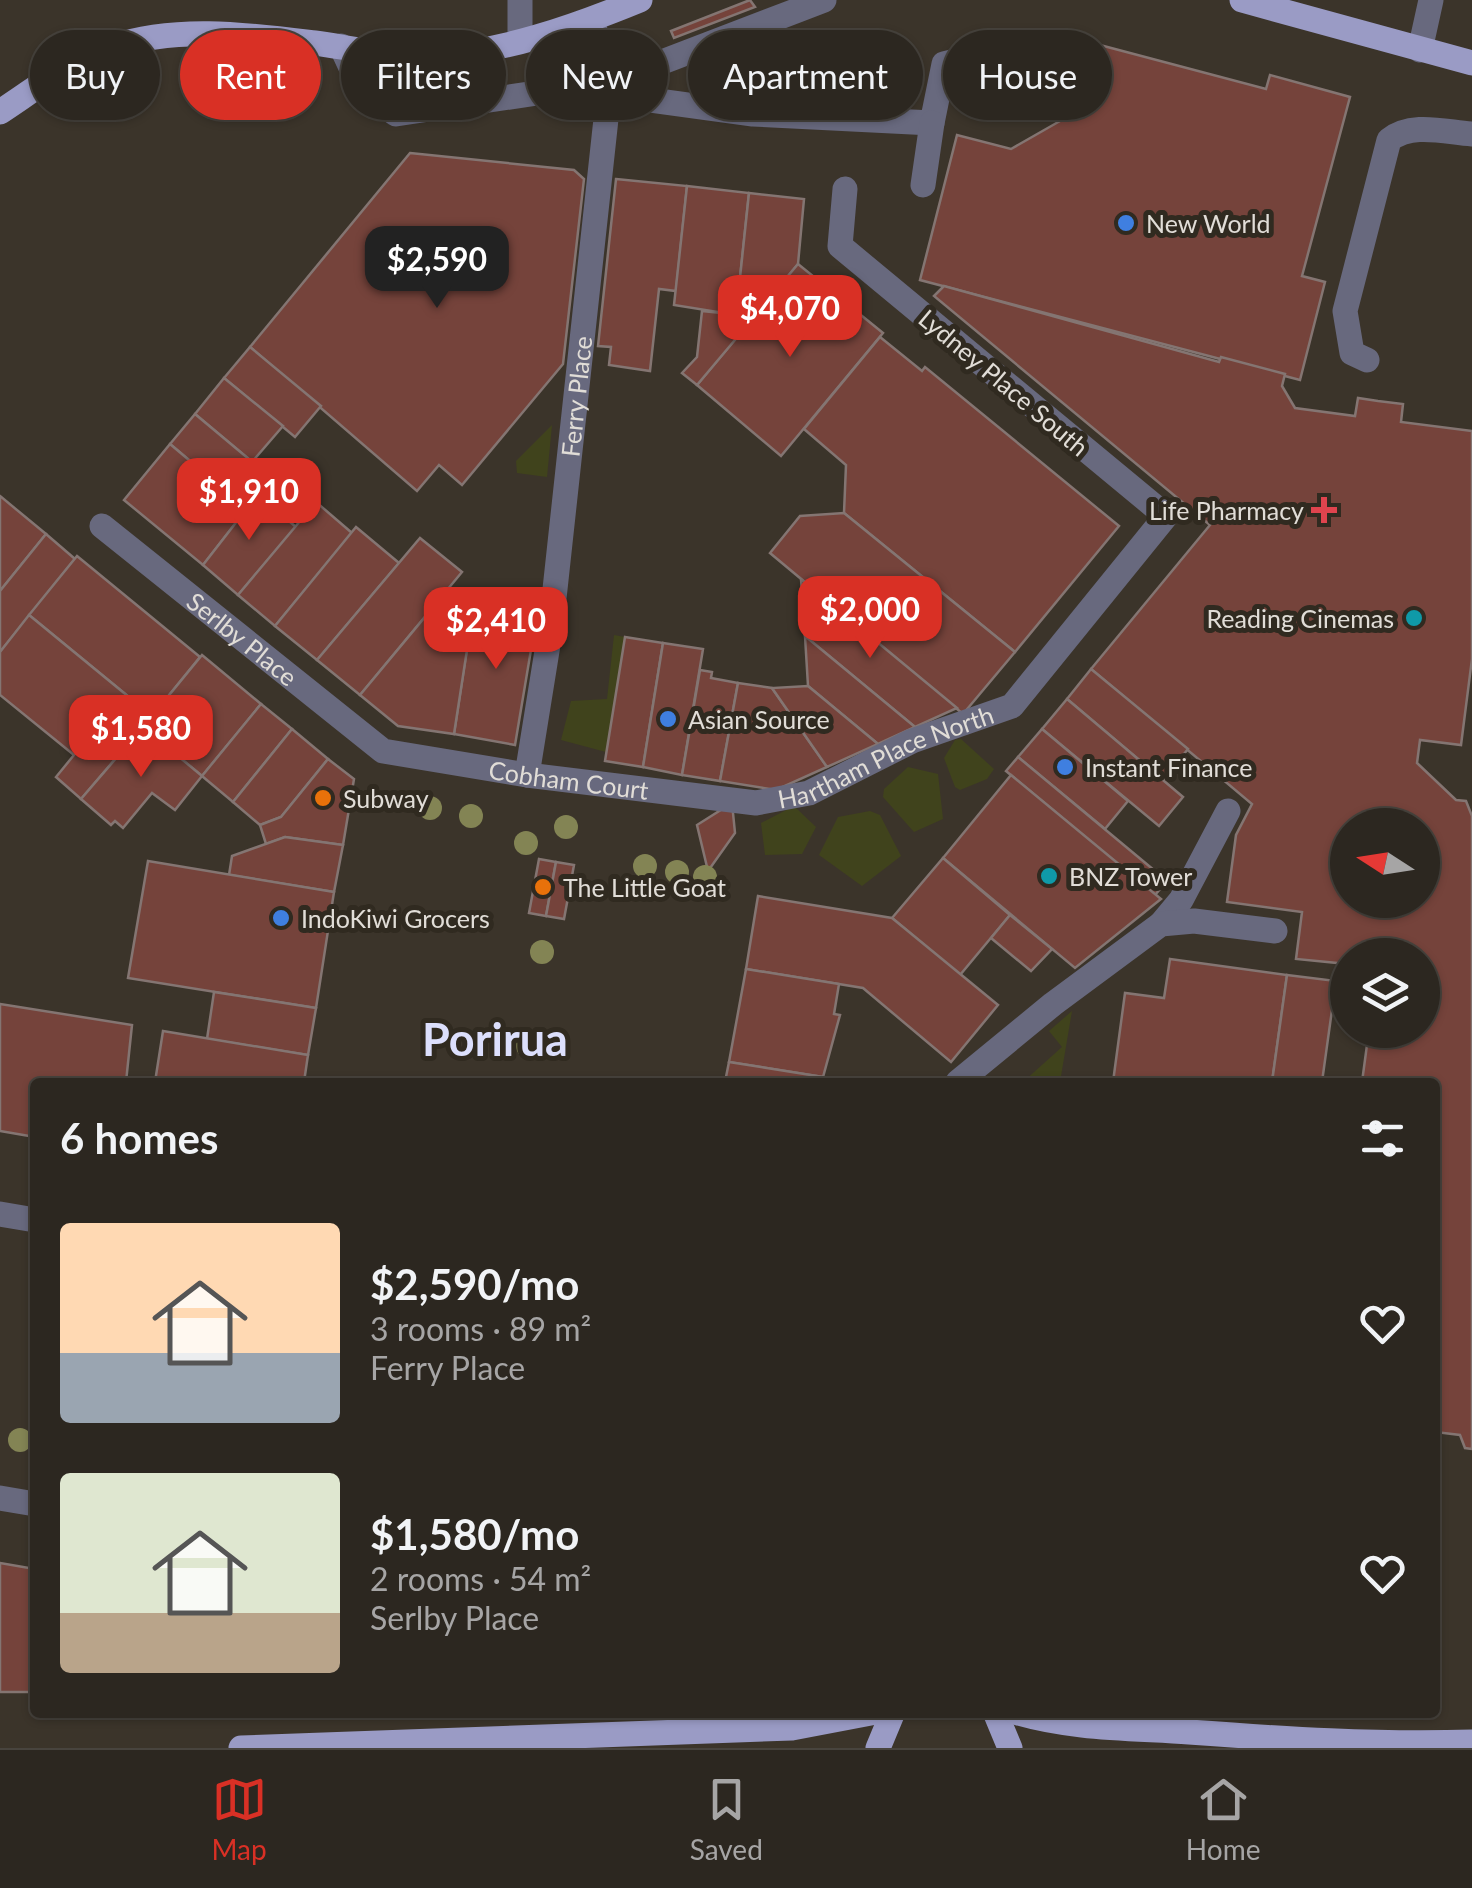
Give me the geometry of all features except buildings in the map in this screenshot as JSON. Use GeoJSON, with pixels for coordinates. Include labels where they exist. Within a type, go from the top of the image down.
{"type":"FeatureCollection","features":[{"type":"Feature","properties":{"kind":"main road"},"geometry":{"type":"LineString","coordinates":[[0,112],[59,73],[109,48],[142,39],[190,34],[262,36],[424,56],[478,52],[592,20],[640,0]]}},
{"type":"Feature","properties":{"kind":"main road"},"geometry":{"type":"LineString","coordinates":[[1242,0],[1472,63]]}},
{"type":"Feature","properties":{"kind":"main road"},"geometry":{"type":"LineString","coordinates":[[241,1748],[792,1728],[844,1718]]}},
{"type":"Feature","properties":{"kind":"main road"},"geometry":{"type":"LineString","coordinates":[[878,1748],[890,1718]]}},
{"type":"Feature","properties":{"kind":"main road"},"geometry":{"type":"LineString","coordinates":[[998,1718],[1010,1748]]}},
{"type":"Feature","properties":{"kind":"main road"},"geometry":{"type":"LineString","coordinates":[[1038,1718],[1057,1723],[1388,1744],[1472,1742]]}},
{"type":"Feature","properties":{"kind":"street"},"geometry":{"type":"LineString","coordinates":[[520,0],[520,39]]}},
{"type":"Feature","properties":{"kind":"street"},"geometry":{"type":"LineString","coordinates":[[668,60],[824,0]]}},
{"type":"Feature","properties":{"kind":"street"},"geometry":{"type":"LineString","coordinates":[[1420,50],[1431,0]]}},
{"type":"Feature","properties":{"kind":"street","name":"Ferry Place"},"geometry":{"type":"LineString","coordinates":[[592,20],[595,30]]}},
{"type":"Feature","properties":{"kind":"street"},"geometry":{"type":"LineString","coordinates":[[340,46],[361,89],[396,114],[526,95]]}},
{"type":"Feature","properties":{"kind":"street"},"geometry":{"type":"LineString","coordinates":[[922,185],[943,69]]}},
{"type":"Feature","properties":{"kind":"street"},"geometry":{"type":"LineString","coordinates":[[668,102],[753,114],[932,123]]}},
{"type":"Feature","properties":{"kind":"street","name":"Ferry Place"},"geometry":{"type":"LineString","coordinates":[[527,776],[552,626],[606,120]]}},
{"type":"Feature","properties":{"kind":"street"},"geometry":{"type":"LineString","coordinates":[[1367,360],[1352,353],[1346,311],[1390,140],[1402,130],[1414,129],[1472,134]]}},
{"type":"Feature","properties":{"kind":"street","name":"Lydney Place South"},"geometry":{"type":"LineString","coordinates":[[845,189],[840,246],[1166,516]]}},
{"type":"Feature","properties":{"kind":"street","name":"Hartham Place North"},"geometry":{"type":"LineString","coordinates":[[756,803],[808,793],[912,741],[1012,706],[1166,516]]}},
{"type":"Feature","properties":{"kind":"street","name":"Serlby Place"},"geometry":{"type":"LineString","coordinates":[[102,526],[383,751]]}},
{"type":"Feature","properties":{"kind":"street","name":"Cobham Court"},"geometry":{"type":"LineString","coordinates":[[383,751],[527,776],[756,803]]}},
{"type":"Feature","properties":{"kind":"street"},"geometry":{"type":"LineString","coordinates":[[963,1078],[1053,1004],[1161,924],[1181,900],[1228,811]]}},
{"type":"Feature","properties":{"kind":"street"},"geometry":{"type":"LineString","coordinates":[[1161,924],[1194,921],[1275,932]]}},
{"type":"Feature","properties":{"kind":"street"},"geometry":{"type":"LineString","coordinates":[[0,1214],[30,1219]]}},
{"type":"Feature","properties":{"kind":"street"},"geometry":{"type":"LineString","coordinates":[[0,1498],[30,1503]]}},
{"type":"Feature","properties":{"kind":"green space"},"geometry":{"type":"Polygon","coordinates":[[[552,425],[547,477],[517,473],[516,461],[552,425]]]}},
{"type":"Feature","properties":{"kind":"green space"},"geometry":{"type":"Polygon","coordinates":[[[614,635],[625,637],[606,752],[561,740],[571,701],[607,699],[614,635]]]}},
{"type":"Feature","properties":{"kind":"green space"},"geometry":{"type":"Polygon","coordinates":[[[961,739],[994,769],[987,779],[960,790],[955,787],[944,758],[955,740],[961,739]]]}},
{"type":"Feature","properties":{"kind":"green space"},"geometry":{"type":"Polygon","coordinates":[[[908,767],[938,774],[943,819],[914,832],[883,797],[884,789],[908,767]]]}},
{"type":"Feature","properties":{"kind":"green space"},"geometry":{"type":"Polygon","coordinates":[[[794,806],[816,827],[802,854],[765,855],[761,823],[794,806]]]}},
{"type":"Feature","properties":{"kind":"green space"},"geometry":{"type":"Polygon","coordinates":[[[870,811],[880,815],[901,856],[862,886],[819,855],[838,817],[870,811]]]}},
{"type":"Feature","properties":{"kind":"green space"},"geometry":{"type":"Polygon","coordinates":[[[1072,1011],[1061,1078],[1027,1078],[1062,1047],[1049,1031],[1072,1011]]]}},
{"type":"Feature","properties":{"kind":"place","name":"New World"},"geometry":{"type":"Point","coordinates":[1126,223]}},
{"type":"Feature","properties":{"kind":"place","name":"Life Pharmacy"},"geometry":{"type":"Point","coordinates":[1324,510]}},
{"type":"Feature","properties":{"kind":"place","name":"Reading Cinemas"},"geometry":{"type":"Point","coordinates":[1414,618]}},
{"type":"Feature","properties":{"kind":"place","name":"Asian Source"},"geometry":{"type":"Point","coordinates":[668,719]}},
{"type":"Feature","properties":{"kind":"place","name":"Instant Finance"},"geometry":{"type":"Point","coordinates":[1065,767]}},
{"type":"Feature","properties":{"kind":"place","name":"Subway"},"geometry":{"type":"Point","coordinates":[323,798]}},
{"type":"Feature","properties":{"kind":"place","name":"BNZ Tower"},"geometry":{"type":"Point","coordinates":[1049,876]}},
{"type":"Feature","properties":{"kind":"place","name":"The Little Goat"},"geometry":{"type":"Point","coordinates":[543,887]}},
{"type":"Feature","properties":{"kind":"place","name":"IndoKiwi Grocers"},"geometry":{"type":"Point","coordinates":[281,918]}},
{"type":"Feature","properties":{"kind":"district","name":"Porirua"},"geometry":{"type":"Point","coordinates":[495,1039]}}]}
